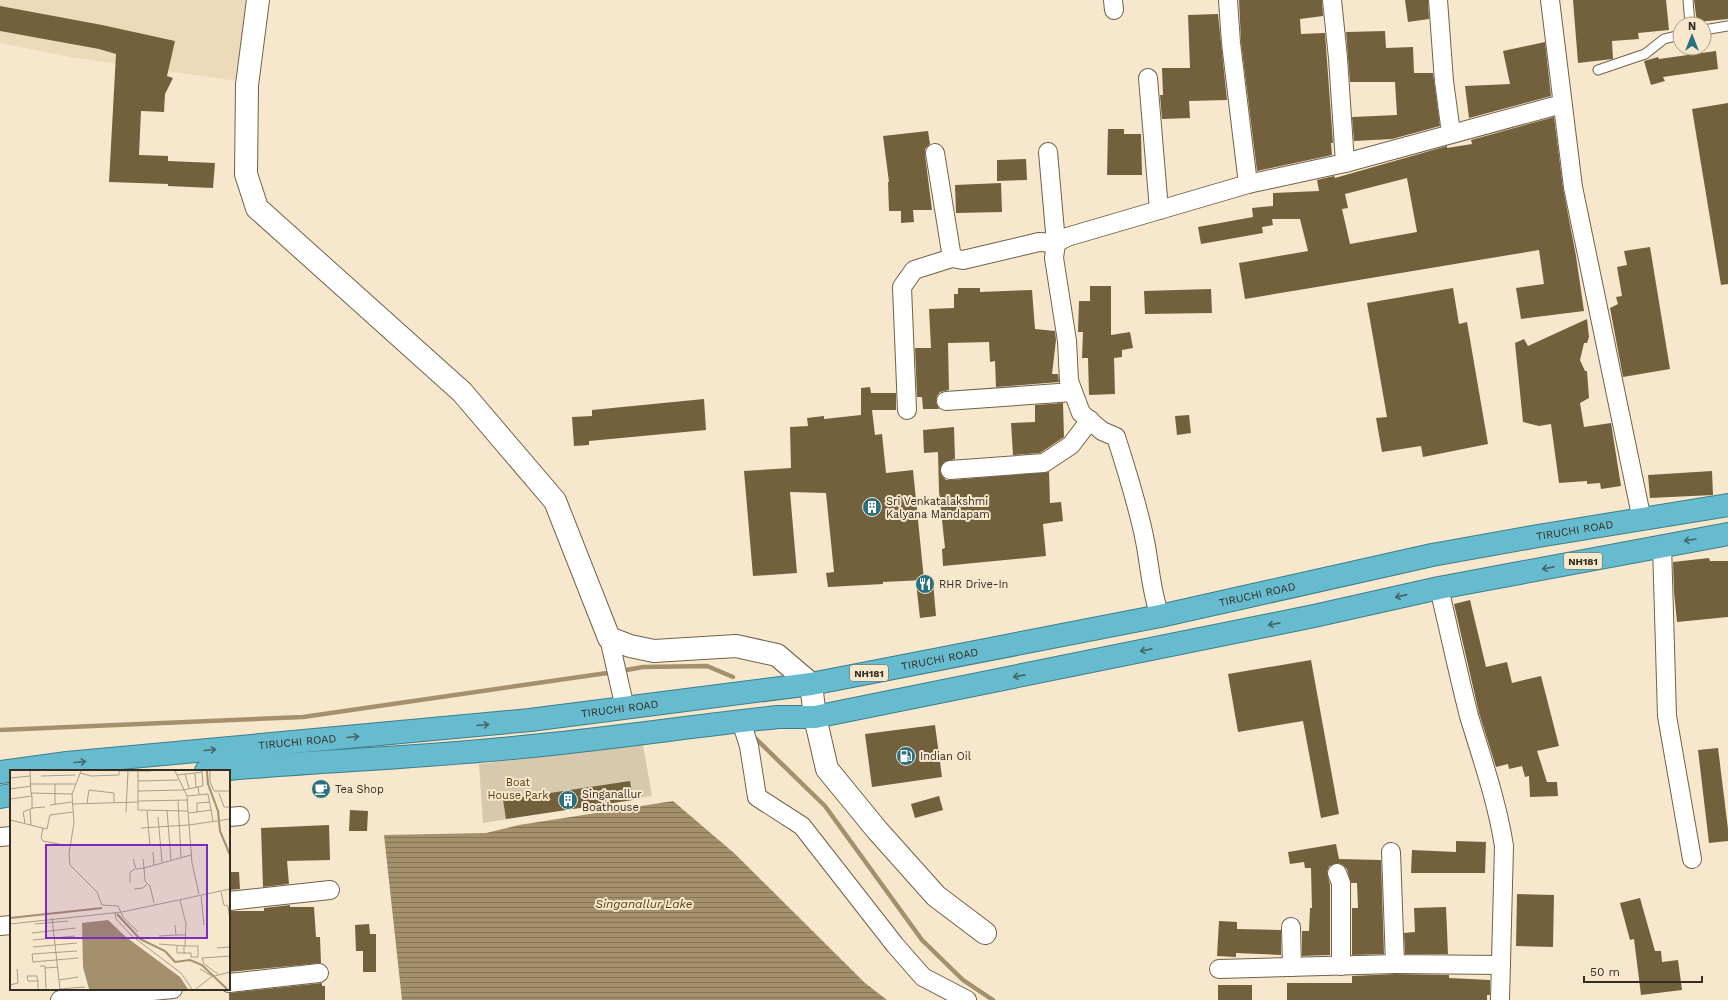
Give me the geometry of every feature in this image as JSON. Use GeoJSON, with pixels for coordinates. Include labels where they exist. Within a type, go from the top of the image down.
{"type":"FeatureCollection","features":[{"type":"Feature","properties":{"kind":"highway","name":"TIRUCHI ROAD"},"geometry":{"type":"LineString","coordinates":[[15,770],[67,763],[530,720],[811,684],[1160,616],[1432,555],[1728,505]]}},
{"type":"Feature","properties":{"kind":"highway","name":"NH181"},"geometry":{"type":"LineString","coordinates":[[216,770],[290,763],[407,757],[522,747],[778,717],[815,717],[1314,616],[1439,588],[1550,568],[1662,545],[1728,534]]}},
{"type":"Feature","properties":{"kind":"highway","name":"TIRUCHI ROAD"},"geometry":{"type":"LineString","coordinates":[[0,772],[10,771]]}},
{"type":"Feature","properties":{"kind":"highway"},"geometry":{"type":"LineString","coordinates":[[0,797],[10,795]]}},
{"type":"Feature","properties":{"kind":"street"},"geometry":{"type":"LineString","coordinates":[[258,0],[247,86],[246,174],[257,208],[462,392],[555,501],[609,638],[625,708]]}},
{"type":"Feature","properties":{"kind":"street"},"geometry":{"type":"LineString","coordinates":[[1228,0],[1231,43],[1248,184]]}},
{"type":"Feature","properties":{"kind":"street"},"geometry":{"type":"LineString","coordinates":[[1332,0],[1338,58],[1345,163]]}},
{"type":"Feature","properties":{"kind":"street"},"geometry":{"type":"LineString","coordinates":[[1438,0],[1444,81],[1451,133]]}},
{"type":"Feature","properties":{"kind":"street"},"geometry":{"type":"LineString","coordinates":[[1550,0],[1573,187],[1642,520]]}},
{"type":"Feature","properties":{"kind":"street"},"geometry":{"type":"LineString","coordinates":[[1148,78],[1159,210]]}},
{"type":"Feature","properties":{"kind":"street"},"geometry":{"type":"LineString","coordinates":[[907,410],[902,287],[914,270],[952,258],[963,260],[1039,242],[1056,243],[1067,237],[1248,184],[1345,163],[1562,104]]}},
{"type":"Feature","properties":{"kind":"street"},"geometry":{"type":"LineString","coordinates":[[1048,152],[1056,243],[1054,258],[1067,341],[1069,381],[1081,413],[1102,431],[1116,438],[1127,472],[1145,540],[1155,602],[1160,616]]}},
{"type":"Feature","properties":{"kind":"street"},"geometry":{"type":"LineString","coordinates":[[935,153],[952,258]]}},
{"type":"Feature","properties":{"kind":"street"},"geometry":{"type":"LineString","coordinates":[[946,401],[1073,392]]}},
{"type":"Feature","properties":{"kind":"street"},"geometry":{"type":"LineString","coordinates":[[950,470],[1044,463],[1071,445],[1090,420]]}},
{"type":"Feature","properties":{"kind":"street"},"geometry":{"type":"LineString","coordinates":[[1662,545],[1667,716],[1692,859]]}},
{"type":"Feature","properties":{"kind":"street"},"geometry":{"type":"LineString","coordinates":[[1439,588],[1466,705],[1496,803],[1504,846],[1500,1000]]}},
{"type":"Feature","properties":{"kind":"street"},"geometry":{"type":"LineString","coordinates":[[609,638],[630,646],[654,651],[736,646],[776,655],[811,684],[815,717],[827,769],[877,830],[936,896],[985,933]]}},
{"type":"Feature","properties":{"kind":"street"},"geometry":{"type":"LineString","coordinates":[[741,721],[749,746],[757,796],[802,826],[895,945],[923,978],[967,1000]]}},
{"type":"Feature","properties":{"kind":"street"},"geometry":{"type":"LineString","coordinates":[[0,837],[10,836]]}},
{"type":"Feature","properties":{"kind":"street"},"geometry":{"type":"LineString","coordinates":[[1391,852],[1394,964]]}},
{"type":"Feature","properties":{"kind":"street"},"geometry":{"type":"LineString","coordinates":[[1337,873],[1342,883],[1342,966]]}},
{"type":"Feature","properties":{"kind":"street"},"geometry":{"type":"LineString","coordinates":[[230,901],[330,890]]}},
{"type":"Feature","properties":{"kind":"street"},"geometry":{"type":"LineString","coordinates":[[0,926],[10,925]]}},
{"type":"Feature","properties":{"kind":"street"},"geometry":{"type":"LineString","coordinates":[[1291,927],[1292,967]]}},
{"type":"Feature","properties":{"kind":"street"},"geometry":{"type":"LineString","coordinates":[[1219,969],[1394,964],[1501,965]]}},
{"type":"Feature","properties":{"kind":"street"},"geometry":{"type":"LineString","coordinates":[[230,983],[319,973]]}},
{"type":"Feature","properties":{"kind":"street"},"geometry":{"type":"LineString","coordinates":[[60,1000],[161,990]]}},
{"type":"Feature","properties":{"kind":"lane"},"geometry":{"type":"LineString","coordinates":[[1688,0],[1689,16]]}},
{"type":"Feature","properties":{"kind":"lane"},"geometry":{"type":"LineString","coordinates":[[1712,29],[1728,26]]}},
{"type":"Feature","properties":{"kind":"lane"},"geometry":{"type":"LineString","coordinates":[[1598,70],[1645,54],[1664,38],[1672,36]]}},
{"type":"Feature","properties":{"kind":"shaded area"},"geometry":{"type":"Polygon","coordinates":[[[0,0],[250,0],[237,81],[70,57],[0,43],[0,0]]]}},
{"type":"Feature","properties":{"kind":"green space","name":"Boat House Park"},"geometry":{"type":"Polygon","coordinates":[[[643,745],[652,796],[483,823],[479,764],[643,745]]]}},
{"type":"Feature","properties":{"kind":"water","name":"Singanallur Lake"},"geometry":{"type":"Polygon","coordinates":[[[673,801],[734,853],[865,983],[887,1000],[402,1000],[384,835],[486,833],[519,825],[673,801]]]}},
{"type":"Feature","properties":{"kind":"building"},"geometry":{"type":"Polygon","coordinates":[[[1239,0],[1322,0],[1323,16],[1300,19],[1301,34],[1325,33],[1333,143],[1331,143],[1332,155],[1257,171],[1241,42],[1239,0]]]}},
{"type":"Feature","properties":{"kind":"building"},"geometry":{"type":"Polygon","coordinates":[[[1405,0],[1428,0],[1429,19],[1408,22],[1405,0]]]}},
{"type":"Feature","properties":{"kind":"building"},"geometry":{"type":"Polygon","coordinates":[[[1573,0],[1666,0],[1669,30],[1638,33],[1639,39],[1612,41],[1613,59],[1578,63],[1573,0]]]}},
{"type":"Feature","properties":{"kind":"building"},"geometry":{"type":"Polygon","coordinates":[[[1694,0],[1728,0],[1728,19],[1712,21],[1712,16],[1696,16],[1694,0]]]}},
{"type":"Feature","properties":{"kind":"building"},"geometry":{"type":"Polygon","coordinates":[[[0,6],[102,25],[175,41],[167,76],[173,78],[165,94],[164,112],[141,111],[139,155],[168,156],[168,161],[215,163],[213,188],[168,186],[168,184],[109,182],[116,54],[99,49],[0,31],[0,6]]]}},
{"type":"Feature","properties":{"kind":"building"},"geometry":{"type":"Polygon","coordinates":[[[1218,14],[1227,100],[1189,101],[1190,118],[1162,119],[1160,95],[1163,95],[1162,68],[1190,68],[1188,15],[1218,14]]]}},
{"type":"Feature","properties":{"kind":"building"},"geometry":{"type":"Polygon","coordinates":[[[1385,31],[1386,48],[1413,47],[1414,73],[1433,73],[1440,126],[1392,139],[1354,141],[1352,117],[1397,115],[1395,82],[1350,82],[1346,32],[1385,31]]]}},
{"type":"Feature","properties":{"kind":"building"},"geometry":{"type":"Polygon","coordinates":[[[1545,42],[1551,96],[1469,118],[1465,86],[1510,84],[1503,51],[1545,42]]]}},
{"type":"Feature","properties":{"kind":"building"},"geometry":{"type":"Polygon","coordinates":[[[1716,51],[1718,69],[1663,77],[1665,81],[1651,85],[1644,61],[1658,57],[1659,59],[1680,56],[1712,56],[1712,52],[1716,51]]]}},
{"type":"Feature","properties":{"kind":"building"},"geometry":{"type":"Polygon","coordinates":[[[1728,103],[1728,284],[1721,285],[1692,109],[1728,103]]]}},
{"type":"Feature","properties":{"kind":"building"},"geometry":{"type":"Polygon","coordinates":[[[1554,117],[1563,188],[1576,256],[1584,311],[1521,319],[1516,288],[1544,284],[1539,250],[1245,299],[1239,263],[1308,251],[1300,219],[1272,219],[1273,225],[1262,227],[1263,233],[1201,244],[1198,227],[1253,217],[1252,208],[1273,206],[1273,193],[1319,191],[1317,180],[1334,176],[1335,178],[1447,146],[1447,148],[1472,144],[1471,140],[1554,117]],[[1407,178],[1345,194],[1348,208],[1342,209],[1350,244],[1417,232],[1407,178]]]}},
{"type":"Feature","properties":{"kind":"building"},"geometry":{"type":"Polygon","coordinates":[[[1108,129],[1124,129],[1124,134],[1141,134],[1142,175],[1107,175],[1108,129]]]}},
{"type":"Feature","properties":{"kind":"building"},"geometry":{"type":"Polygon","coordinates":[[[928,131],[930,144],[925,149],[925,155],[932,210],[913,210],[914,222],[901,223],[901,211],[889,211],[889,182],[883,136],[928,131]]]}},
{"type":"Feature","properties":{"kind":"building"},"geometry":{"type":"Polygon","coordinates":[[[1026,159],[1027,180],[997,181],[997,160],[1026,159]]]}},
{"type":"Feature","properties":{"kind":"building"},"geometry":{"type":"Polygon","coordinates":[[[1001,183],[1002,212],[956,213],[955,185],[1001,183]]]}},
{"type":"Feature","properties":{"kind":"building"},"geometry":{"type":"Polygon","coordinates":[[[1650,247],[1670,369],[1623,377],[1610,308],[1618,304],[1616,297],[1622,296],[1617,267],[1627,265],[1624,251],[1650,247]]]}},
{"type":"Feature","properties":{"kind":"building"},"geometry":{"type":"Polygon","coordinates":[[[1090,286],[1111,286],[1111,335],[1130,332],[1133,348],[1122,350],[1122,357],[1114,358],[1115,394],[1089,395],[1088,358],[1082,358],[1083,332],[1078,332],[1079,301],[1090,301],[1090,286]]]}},
{"type":"Feature","properties":{"kind":"building"},"geometry":{"type":"Polygon","coordinates":[[[958,288],[980,288],[980,292],[1032,290],[1035,329],[1055,331],[1056,340],[1052,374],[1058,374],[1059,382],[996,387],[995,361],[990,362],[989,342],[948,343],[949,390],[940,392],[937,396],[936,402],[939,409],[923,409],[922,397],[917,397],[915,348],[931,348],[929,309],[954,308],[954,294],[958,294],[958,288]]]}},
{"type":"Feature","properties":{"kind":"building"},"geometry":{"type":"Polygon","coordinates":[[[1453,288],[1459,324],[1467,322],[1488,444],[1423,457],[1421,446],[1382,452],[1376,418],[1387,417],[1367,303],[1453,288]]]}},
{"type":"Feature","properties":{"kind":"building"},"geometry":{"type":"Polygon","coordinates":[[[1211,289],[1212,313],[1145,314],[1144,291],[1211,289]]]}},
{"type":"Feature","properties":{"kind":"building"},"geometry":{"type":"Polygon","coordinates":[[[1587,319],[1589,337],[1587,343],[1584,343],[1580,360],[1585,371],[1587,371],[1589,398],[1580,403],[1584,427],[1611,423],[1621,486],[1601,489],[1600,483],[1587,484],[1587,481],[1559,483],[1551,424],[1539,426],[1523,422],[1515,343],[1524,339],[1528,346],[1587,319]]]}},
{"type":"Feature","properties":{"kind":"building"},"geometry":{"type":"Polygon","coordinates":[[[870,387],[871,393],[896,393],[896,410],[872,410],[875,435],[882,434],[886,473],[913,470],[924,580],[828,587],[826,573],[834,572],[826,493],[790,492],[797,573],[753,576],[744,471],[791,468],[790,427],[808,426],[807,418],[824,416],[824,419],[861,415],[861,388],[870,387]]]}},
{"type":"Feature","properties":{"kind":"building"},"geometry":{"type":"Polygon","coordinates":[[[704,399],[706,430],[589,441],[589,445],[574,446],[572,417],[592,416],[592,410],[704,399]]]}},
{"type":"Feature","properties":{"kind":"building"},"geometry":{"type":"Polygon","coordinates":[[[1063,403],[1064,437],[1040,453],[1013,455],[1011,423],[1035,422],[1035,405],[1063,403]]]}},
{"type":"Feature","properties":{"kind":"building"},"geometry":{"type":"Polygon","coordinates":[[[1189,415],[1191,433],[1177,435],[1175,416],[1189,415]]]}},
{"type":"Feature","properties":{"kind":"building"},"geometry":{"type":"Polygon","coordinates":[[[954,427],[955,459],[944,462],[940,470],[942,476],[946,480],[1049,472],[1050,503],[1061,502],[1063,521],[1043,524],[1046,556],[943,566],[942,549],[945,548],[939,492],[938,452],[924,453],[923,430],[954,427]]]}},
{"type":"Feature","properties":{"kind":"building"},"geometry":{"type":"Polygon","coordinates":[[[1712,471],[1713,495],[1650,498],[1648,475],[1712,471]]]}},
{"type":"Feature","properties":{"kind":"building"},"geometry":{"type":"Polygon","coordinates":[[[1709,558],[1710,561],[1728,561],[1728,617],[1677,622],[1673,562],[1709,558]]]}},
{"type":"Feature","properties":{"kind":"building"},"geometry":{"type":"Polygon","coordinates":[[[933,582],[936,616],[920,618],[916,583],[933,582]]]}},
{"type":"Feature","properties":{"kind":"building"},"geometry":{"type":"Polygon","coordinates":[[[1470,600],[1486,667],[1507,662],[1512,683],[1541,676],[1559,746],[1537,751],[1547,782],[1557,782],[1558,796],[1530,797],[1529,776],[1525,777],[1522,766],[1509,769],[1508,764],[1496,767],[1479,713],[1454,604],[1470,600]]]}},
{"type":"Feature","properties":{"kind":"building"},"geometry":{"type":"Polygon","coordinates":[[[1311,660],[1339,814],[1321,818],[1303,721],[1238,732],[1228,674],[1311,660]]]}},
{"type":"Feature","properties":{"kind":"building"},"geometry":{"type":"Polygon","coordinates":[[[935,725],[942,777],[872,787],[865,734],[935,725]]]}},
{"type":"Feature","properties":{"kind":"building"},"geometry":{"type":"Polygon","coordinates":[[[1718,748],[1728,829],[1728,841],[1709,843],[1698,750],[1718,748]]]}},
{"type":"Feature","properties":{"kind":"building","name":"Singanallur Boathouse"},"geometry":{"type":"Polygon","coordinates":[[[630,781],[633,800],[506,819],[503,800],[630,781]]]}},
{"type":"Feature","properties":{"kind":"building"},"geometry":{"type":"Polygon","coordinates":[[[939,796],[943,810],[915,818],[911,804],[939,796]]]}},
{"type":"Feature","properties":{"kind":"building"},"geometry":{"type":"Polygon","coordinates":[[[350,810],[368,811],[367,831],[349,831],[350,810]]]}},
{"type":"Feature","properties":{"kind":"building"},"geometry":{"type":"Polygon","coordinates":[[[329,825],[330,860],[287,861],[289,884],[263,887],[261,828],[329,825]]]}},
{"type":"Feature","properties":{"kind":"building"},"geometry":{"type":"Polygon","coordinates":[[[1456,841],[1486,842],[1485,873],[1411,873],[1412,850],[1456,852],[1456,841]]]}},
{"type":"Feature","properties":{"kind":"building"},"geometry":{"type":"Polygon","coordinates":[[[1336,844],[1339,859],[1381,860],[1384,954],[1352,955],[1352,908],[1358,908],[1357,883],[1351,883],[1347,869],[1338,863],[1329,866],[1327,872],[1330,885],[1330,955],[1302,956],[1302,931],[1309,931],[1310,908],[1312,908],[1311,868],[1305,868],[1304,862],[1290,864],[1288,852],[1336,844]]]}},
{"type":"Feature","properties":{"kind":"building"},"geometry":{"type":"Polygon","coordinates":[[[230,872],[239,872],[240,889],[230,890],[230,872]]]}},
{"type":"Feature","properties":{"kind":"building"},"geometry":{"type":"Polygon","coordinates":[[[1517,894],[1554,895],[1553,947],[1516,946],[1517,894]]]}},
{"type":"Feature","properties":{"kind":"building"},"geometry":{"type":"Polygon","coordinates":[[[1640,898],[1655,951],[1661,951],[1662,962],[1678,960],[1682,990],[1641,995],[1634,939],[1630,940],[1620,903],[1640,898]]]}},
{"type":"Feature","properties":{"kind":"building"},"geometry":{"type":"Polygon","coordinates":[[[290,905],[290,907],[314,907],[316,937],[320,937],[321,963],[230,972],[230,911],[264,911],[264,908],[290,905]]]}},
{"type":"Feature","properties":{"kind":"building"},"geometry":{"type":"Polygon","coordinates":[[[1446,907],[1448,954],[1405,954],[1404,933],[1415,932],[1414,908],[1446,907]]]}},
{"type":"Feature","properties":{"kind":"building"},"geometry":{"type":"Polygon","coordinates":[[[1219,921],[1237,922],[1237,929],[1281,930],[1281,955],[1236,953],[1236,957],[1217,956],[1219,921]]]}},
{"type":"Feature","properties":{"kind":"building"},"geometry":{"type":"Polygon","coordinates":[[[369,924],[370,934],[376,934],[376,972],[363,972],[363,951],[356,951],[355,925],[369,924]]]}},
{"type":"Feature","properties":{"kind":"building"},"geometry":{"type":"Polygon","coordinates":[[[1395,974],[1449,975],[1449,978],[1490,980],[1490,995],[1487,995],[1487,1000],[1287,1000],[1287,983],[1352,983],[1352,976],[1395,974]]]}},
{"type":"Feature","properties":{"kind":"building"},"geometry":{"type":"Polygon","coordinates":[[[322,983],[322,986],[325,986],[325,1000],[229,1000],[229,993],[322,983]]]}},
{"type":"Feature","properties":{"kind":"building"},"geometry":{"type":"Polygon","coordinates":[[[1218,985],[1252,985],[1252,1000],[1218,1000],[1218,985]]]}},
{"type":"Feature","properties":{"kind":"waterway"},"geometry":{"type":"LineString","coordinates":[[621,671],[643,667],[707,666],[733,677]]}},
{"type":"Feature","properties":{"kind":"waterway"},"geometry":{"type":"LineString","coordinates":[[0,730],[303,717],[614,672]]}},
{"type":"Feature","properties":{"kind":"waterway"},"geometry":{"type":"LineString","coordinates":[[752,735],[825,806],[922,940],[963,980],[993,1000]]}},
{"type":"Feature","properties":{"kind":"place","name":"Sri Venkatalakshmi Kalyana Mandapam"},"geometry":{"type":"Point","coordinates":[872,507]}},
{"type":"Feature","properties":{"kind":"place","name":"RHR Drive-In"},"geometry":{"type":"Point","coordinates":[925,584]}},
{"type":"Feature","properties":{"kind":"place","name":"Indian Oil"},"geometry":{"type":"Point","coordinates":[906,756]}},
{"type":"Feature","properties":{"kind":"place","name":"Tea Shop"},"geometry":{"type":"Point","coordinates":[321,789]}},
{"type":"Feature","properties":{"kind":"place","name":"Singanallur Boathouse"},"geometry":{"type":"Point","coordinates":[568,800]}}]}
